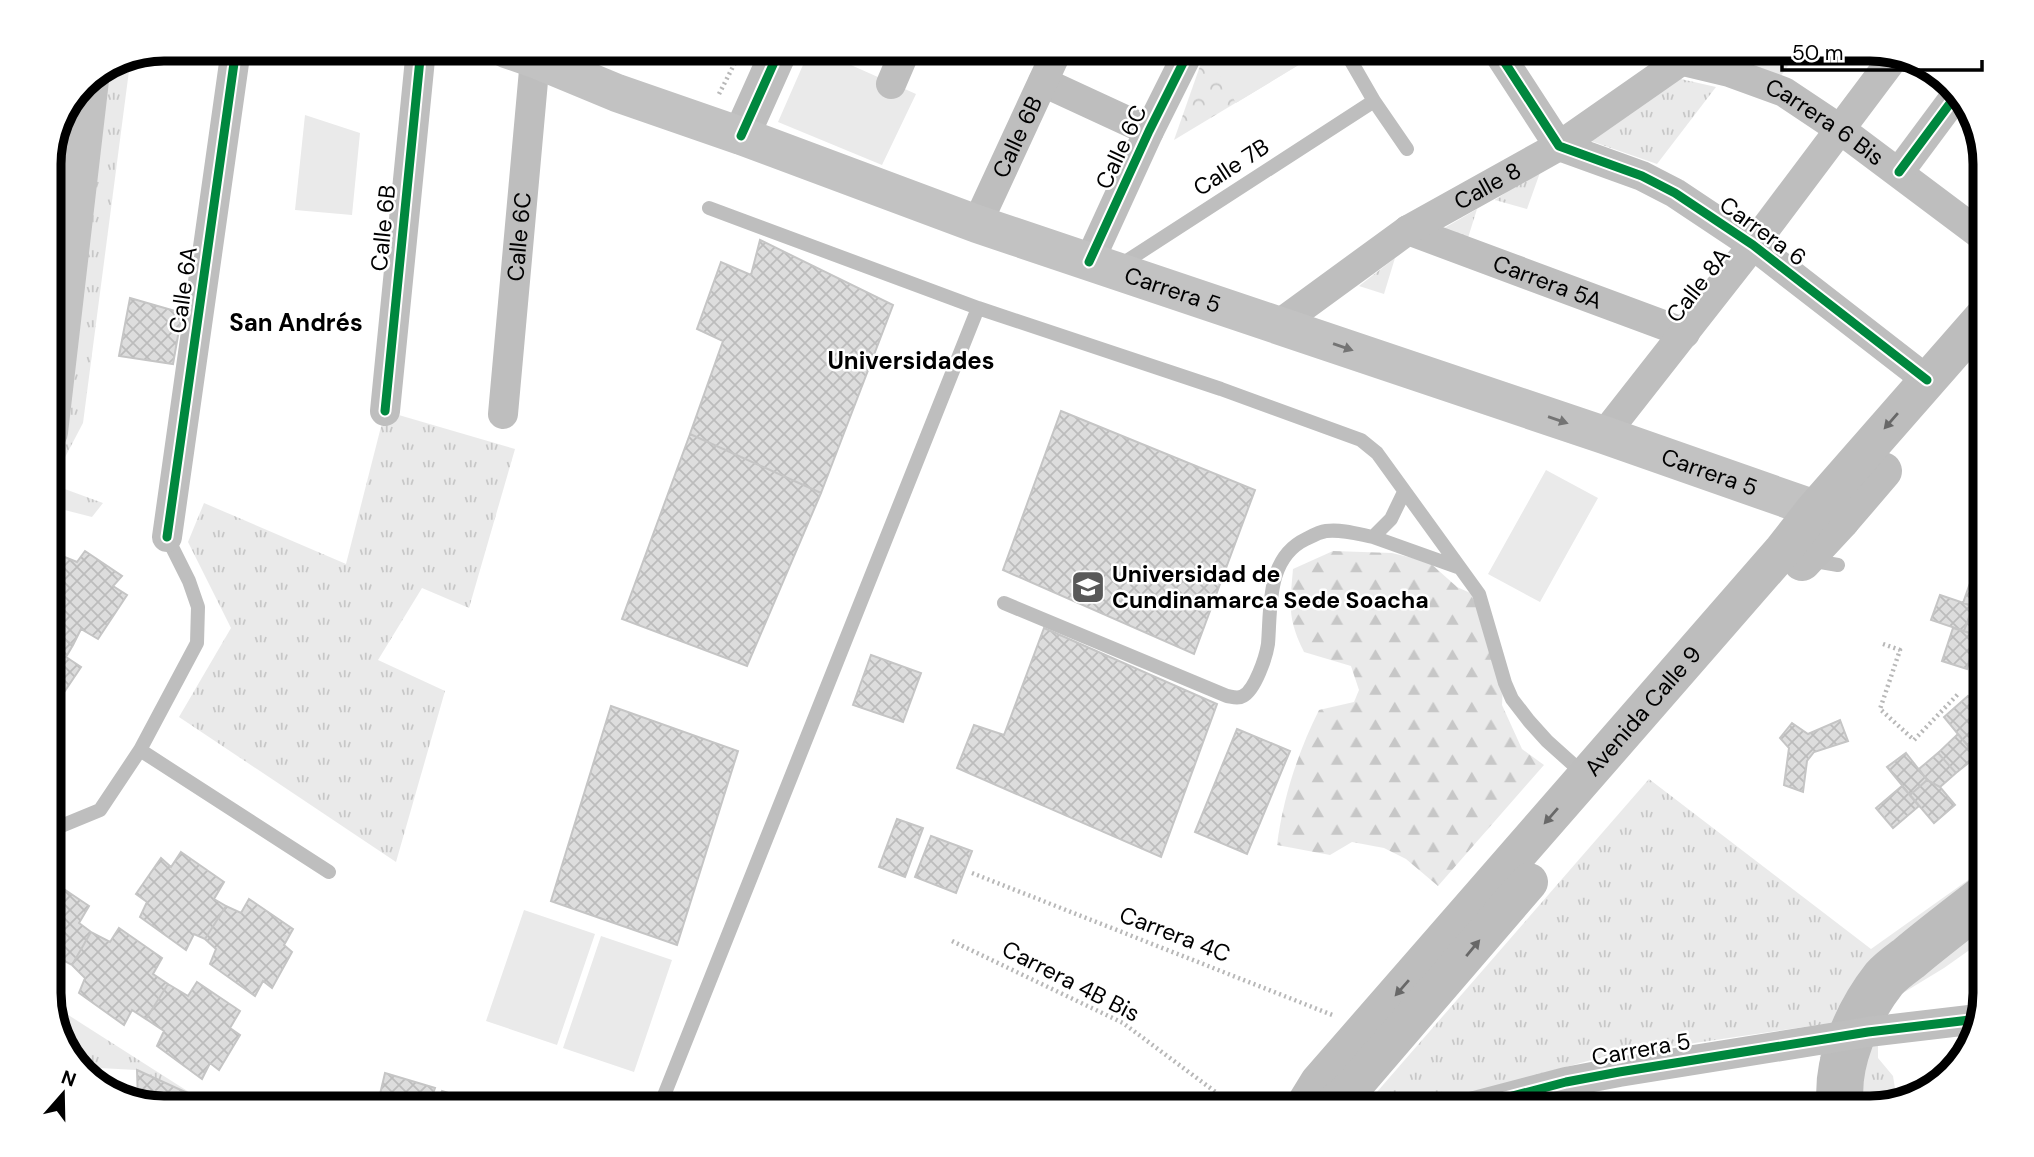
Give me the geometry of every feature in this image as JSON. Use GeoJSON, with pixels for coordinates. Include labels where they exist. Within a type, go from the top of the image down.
{"type":"FeatureCollection","features":[{"type":"Feature","properties":{"kind":"main road","name":"Carrera 5"},"geometry":{"type":"LineString","coordinates":[[538,61],[617,93],[977,224],[1604,435],[1828,515]]}},
{"type":"Feature","properties":{"kind":"main road"},"geometry":{"type":"LineString","coordinates":[[61,329],[88,96]]}},
{"type":"Feature","properties":{"kind":"main road","name":"Avenida Calle 9"},"geometry":{"type":"LineString","coordinates":[[1343,1096],[1821,562],[1828,515],[1927,380],[1973,342]]}},
{"type":"Feature","properties":{"kind":"main road","name":"Avenida Calle 9"},"geometry":{"type":"LineString","coordinates":[[1310,1096],[1319,1082],[1783,550],[1828,515],[1948,393],[1973,350]]}},
{"type":"Feature","properties":{"kind":"street","name":"Calle 6A"},"geometry":{"type":"LineString","coordinates":[[167,537],[234,61]]}},
{"type":"Feature","properties":{"kind":"street","name":"Calle 6B"},"geometry":{"type":"LineString","coordinates":[[385,411],[420,61]]}},
{"type":"Feature","properties":{"kind":"street","name":"Calle 6C"},"geometry":{"type":"LineString","coordinates":[[503,414],[521,61]]}},
{"type":"Feature","properties":{"kind":"street"},"geometry":{"type":"LineString","coordinates":[[741,136],[775,61]]}},
{"type":"Feature","properties":{"kind":"street"},"geometry":{"type":"LineString","coordinates":[[891,84],[901,61]]}},
{"type":"Feature","properties":{"kind":"street","name":"Calle 6B"},"geometry":{"type":"LineString","coordinates":[[977,224],[1053,61]]}},
{"type":"Feature","properties":{"kind":"street","name":"Calle 6C"},"geometry":{"type":"LineString","coordinates":[[1101,267],[1149,131],[1184,61]]}},
{"type":"Feature","properties":{"kind":"street"},"geometry":{"type":"LineString","coordinates":[[1504,61],[1559,146]]}},
{"type":"Feature","properties":{"kind":"street","name":"Calle 8"},"geometry":{"type":"LineString","coordinates":[[1278,325],[1408,230],[1559,146],[1682,61]]}},
{"type":"Feature","properties":{"kind":"street","name":"Carrera 6 Bis"},"geometry":{"type":"LineString","coordinates":[[1704,61],[1784,92],[1899,172],[1973,230]]}},
{"type":"Feature","properties":{"kind":"street","name":"Calle 8A"},"geometry":{"type":"LineString","coordinates":[[1604,435],[1753,245],[1890,64]]}},
{"type":"Feature","properties":{"kind":"street"},"geometry":{"type":"LineString","coordinates":[[1043,82],[1149,131]]}},
{"type":"Feature","properties":{"kind":"street"},"geometry":{"type":"LineString","coordinates":[[1899,172],[1951,102]]}},
{"type":"Feature","properties":{"kind":"street","name":"Carrera 6"},"geometry":{"type":"LineString","coordinates":[[1559,146],[1642,176],[1675,193],[1753,245],[1927,380]]}},
{"type":"Feature","properties":{"kind":"street","name":"Carrera 5A"},"geometry":{"type":"LineString","coordinates":[[1408,230],[1685,333]]}},
{"type":"Feature","properties":{"kind":"street","name":"Carrera 5"},"geometry":{"type":"LineString","coordinates":[[1513,1096],[1606,1074],[1868,1032],[1969,1020]]}},
{"type":"Feature","properties":{"kind":"lane"},"geometry":{"type":"LineString","coordinates":[[1351,61],[1407,149]]}},
{"type":"Feature","properties":{"kind":"lane","name":"Calle 7B"},"geometry":{"type":"LineString","coordinates":[[1101,267],[1374,101]]}},
{"type":"Feature","properties":{"kind":"lane"},"geometry":{"type":"LineString","coordinates":[[709,208],[978,308],[1221,389],[1361,440],[1377,453],[1479,594],[1512,699],[1538,731],[1586,776]]}},
{"type":"Feature","properties":{"kind":"lane"},"geometry":{"type":"LineString","coordinates":[[664,1096],[978,308]]}},
{"type":"Feature","properties":{"kind":"lane"},"geometry":{"type":"LineString","coordinates":[[1374,537],[1391,519],[1404,492]]}},
{"type":"Feature","properties":{"kind":"lane"},"geometry":{"type":"LineString","coordinates":[[1004,603],[1237,698],[1245,696],[1254,685],[1268,647],[1269,598],[1281,561],[1296,544],[1323,531],[1342,531],[1374,537],[1460,568]]}},
{"type":"Feature","properties":{"kind":"lane"},"geometry":{"type":"LineString","coordinates":[[61,826],[100,810],[141,750],[197,643],[198,607],[189,581],[167,537]]}},
{"type":"Feature","properties":{"kind":"lane"},"geometry":{"type":"LineString","coordinates":[[141,750],[329,872]]}},
{"type":"Feature","properties":{"kind":"path"},"geometry":{"type":"LineString","coordinates":[[620,61],[630,65]]}},
{"type":"Feature","properties":{"kind":"path"},"geometry":{"type":"LineString","coordinates":[[707,90],[720,94],[736,61]]}},
{"type":"Feature","properties":{"kind":"path"},"geometry":{"type":"LineString","coordinates":[[1883,644],[1900,650],[1880,709],[1914,740],[1959,693]]}},
{"type":"Feature","properties":{"kind":"green space"},"geometry":{"type":"Polygon","coordinates":[[[805,61],[842,61],[916,94],[882,165],[778,122],[805,61]]]}},
{"type":"Feature","properties":{"kind":"green space"},"geometry":{"type":"Polygon","coordinates":[[[1202,61],[1305,61],[1174,140],[1202,61]]]}},
{"type":"Feature","properties":{"kind":"green space"},"geometry":{"type":"Polygon","coordinates":[[[1211,61],[1305,61],[1236,103],[1211,61]]]}},
{"type":"Feature","properties":{"kind":"green space"},"geometry":{"type":"Polygon","coordinates":[[[1735,61],[1791,61],[1778,80],[1735,61]]]}},
{"type":"Feature","properties":{"kind":"green space"},"geometry":{"type":"Polygon","coordinates":[[[129,68],[83,423],[61,465],[61,366],[103,82],[129,68]]]}},
{"type":"Feature","properties":{"kind":"green space"},"geometry":{"type":"Polygon","coordinates":[[[1672,77],[1716,87],[1657,164],[1585,139],[1672,77]]]}},
{"type":"Feature","properties":{"kind":"green space"},"geometry":{"type":"Polygon","coordinates":[[[305,115],[360,133],[352,215],[295,210],[305,115]]]}},
{"type":"Feature","properties":{"kind":"green space"},"geometry":{"type":"Polygon","coordinates":[[[1542,167],[1527,209],[1495,200],[1542,167]]]}},
{"type":"Feature","properties":{"kind":"green space"},"geometry":{"type":"Polygon","coordinates":[[[1477,209],[1467,241],[1441,230],[1477,209]]]}},
{"type":"Feature","properties":{"kind":"green space"},"geometry":{"type":"Polygon","coordinates":[[[1395,258],[1384,294],[1359,286],[1395,258]]]}},
{"type":"Feature","properties":{"kind":"green space"},"geometry":{"type":"Polygon","coordinates":[[[385,411],[515,449],[469,608],[422,588],[378,660],[445,691],[396,862],[179,717],[231,628],[188,542],[204,503],[346,564],[385,411]]]}},
{"type":"Feature","properties":{"kind":"green space"},"geometry":{"type":"Polygon","coordinates":[[[1546,470],[1598,498],[1540,602],[1488,574],[1546,470]]]}},
{"type":"Feature","properties":{"kind":"green space"},"geometry":{"type":"Polygon","coordinates":[[[61,488],[103,503],[92,517],[61,509],[61,488]]]}},
{"type":"Feature","properties":{"kind":"green space"},"geometry":{"type":"Polygon","coordinates":[[[1333,551],[1392,553],[1429,562],[1457,587],[1477,596],[1503,685],[1502,705],[1522,749],[1544,765],[1438,886],[1406,859],[1384,848],[1352,842],[1330,855],[1277,845],[1292,776],[1319,710],[1354,702],[1359,690],[1351,666],[1304,652],[1292,620],[1293,569],[1333,551]]]}},
{"type":"Feature","properties":{"kind":"green space"},"geometry":{"type":"Polygon","coordinates":[[[1649,779],[1871,949],[1973,877],[1973,947],[1898,996],[1878,1030],[1878,1058],[1893,1076],[1896,1092],[1869,1096],[1822,1096],[1818,1025],[1606,1056],[1460,1096],[1373,1096],[1649,779]]]}},
{"type":"Feature","properties":{"kind":"green space"},"geometry":{"type":"Polygon","coordinates":[[[524,910],[595,934],[557,1045],[486,1021],[524,910]]]}},
{"type":"Feature","properties":{"kind":"green space"},"geometry":{"type":"Polygon","coordinates":[[[601,936],[672,960],[634,1072],[563,1048],[601,936]]]}},
{"type":"Feature","properties":{"kind":"green space"},"geometry":{"type":"Polygon","coordinates":[[[63,1012],[195,1096],[137,1070],[98,1068],[98,1059],[87,1059],[79,1050],[63,1012]]]}},
{"type":"Feature","properties":{"kind":"building"},"geometry":{"type":"Polygon","coordinates":[[[760,240],[893,305],[821,493],[690,434],[723,341],[697,329],[721,262],[751,275],[760,240]]]}},
{"type":"Feature","properties":{"kind":"building"},"geometry":{"type":"Polygon","coordinates":[[[130,298],[182,313],[173,364],[119,356],[130,298]]]}},
{"type":"Feature","properties":{"kind":"building"},"geometry":{"type":"Polygon","coordinates":[[[1061,411],[1255,490],[1194,654],[1003,570],[1061,411]]]}},
{"type":"Feature","properties":{"kind":"building"},"geometry":{"type":"Polygon","coordinates":[[[690,434],[821,493],[747,666],[622,619],[690,434]]]}},
{"type":"Feature","properties":{"kind":"building"},"geometry":{"type":"Polygon","coordinates":[[[85,551],[122,576],[113,586],[127,595],[98,639],[81,629],[73,645],[61,637],[61,557],[77,562],[85,551]]]}},
{"type":"Feature","properties":{"kind":"building"},"geometry":{"type":"Polygon","coordinates":[[[1973,575],[1973,606],[1963,603],[1973,575]]]}},
{"type":"Feature","properties":{"kind":"building"},"geometry":{"type":"Polygon","coordinates":[[[1940,595],[1973,606],[1964,631],[1931,620],[1940,595]]]}},
{"type":"Feature","properties":{"kind":"building"},"geometry":{"type":"Polygon","coordinates":[[[1973,606],[1973,634],[1964,631],[1973,606]]]}},
{"type":"Feature","properties":{"kind":"building"},"geometry":{"type":"Polygon","coordinates":[[[1044,628],[1217,704],[1161,857],[957,768],[974,725],[1004,735],[1044,628]]]}},
{"type":"Feature","properties":{"kind":"building"},"geometry":{"type":"Polygon","coordinates":[[[1953,628],[1973,634],[1967,669],[1942,661],[1953,628]]]}},
{"type":"Feature","properties":{"kind":"building"},"geometry":{"type":"Polygon","coordinates":[[[61,637],[73,645],[66,657],[81,667],[61,697],[61,637]]]}},
{"type":"Feature","properties":{"kind":"building"},"geometry":{"type":"Polygon","coordinates":[[[871,655],[921,673],[903,722],[853,705],[871,655]]]}},
{"type":"Feature","properties":{"kind":"building"},"geometry":{"type":"Polygon","coordinates":[[[1968,696],[1973,702],[1973,740],[1967,745],[1944,717],[1968,696]]]}},
{"type":"Feature","properties":{"kind":"building"},"geometry":{"type":"Polygon","coordinates":[[[611,706],[738,751],[677,945],[551,901],[611,706]]]}},
{"type":"Feature","properties":{"kind":"building"},"geometry":{"type":"Polygon","coordinates":[[[1840,720],[1848,741],[1814,752],[1807,761],[1803,792],[1784,785],[1789,748],[1780,738],[1792,723],[1808,734],[1840,720]]]}},
{"type":"Feature","properties":{"kind":"building"},"geometry":{"type":"Polygon","coordinates":[[[1237,729],[1290,751],[1247,854],[1195,832],[1237,729]]]}},
{"type":"Feature","properties":{"kind":"building"},"geometry":{"type":"Polygon","coordinates":[[[1958,734],[1973,751],[1973,759],[1956,773],[1938,753],[1958,734]]]}},
{"type":"Feature","properties":{"kind":"building"},"geometry":{"type":"Polygon","coordinates":[[[1973,740],[1973,752],[1967,745],[1973,740]]]}},
{"type":"Feature","properties":{"kind":"building"},"geometry":{"type":"Polygon","coordinates":[[[1906,753],[1927,780],[1910,795],[1887,767],[1906,753]]]}},
{"type":"Feature","properties":{"kind":"building"},"geometry":{"type":"Polygon","coordinates":[[[1938,753],[1956,773],[1940,787],[1927,780],[1919,769],[1938,753]]]}},
{"type":"Feature","properties":{"kind":"building"},"geometry":{"type":"Polygon","coordinates":[[[1927,780],[1940,787],[1955,805],[1934,823],[1910,795],[1927,780]]]}},
{"type":"Feature","properties":{"kind":"building"},"geometry":{"type":"Polygon","coordinates":[[[1902,786],[1919,806],[1893,828],[1876,808],[1902,786]]]}},
{"type":"Feature","properties":{"kind":"building"},"geometry":{"type":"Polygon","coordinates":[[[897,819],[923,828],[905,877],[879,867],[897,819]]]}},
{"type":"Feature","properties":{"kind":"building"},"geometry":{"type":"Polygon","coordinates":[[[931,836],[972,851],[956,893],[915,877],[931,836]]]}},
{"type":"Feature","properties":{"kind":"building"},"geometry":{"type":"Polygon","coordinates":[[[181,852],[224,882],[214,899],[226,906],[205,939],[194,934],[186,950],[140,917],[147,902],[136,894],[161,858],[171,867],[181,852]]]}},
{"type":"Feature","properties":{"kind":"building"},"geometry":{"type":"Polygon","coordinates":[[[61,887],[89,906],[79,923],[91,932],[72,965],[61,959],[61,887]]]}},
{"type":"Feature","properties":{"kind":"building"},"geometry":{"type":"Polygon","coordinates":[[[249,899],[293,929],[284,945],[292,952],[272,988],[263,981],[255,996],[210,964],[216,949],[205,939],[226,906],[241,913],[249,899]]]}},
{"type":"Feature","properties":{"kind":"building"},"geometry":{"type":"Polygon","coordinates":[[[119,928],[162,958],[153,974],[168,984],[146,1019],[132,1010],[124,1025],[79,993],[85,978],[72,965],[91,932],[110,942],[119,928]]]}},
{"type":"Feature","properties":{"kind":"building"},"geometry":{"type":"Polygon","coordinates":[[[197,982],[240,1011],[230,1028],[240,1035],[219,1070],[210,1063],[202,1079],[157,1046],[164,1031],[146,1019],[168,984],[188,996],[197,982]]]}},
{"type":"Feature","properties":{"kind":"building"},"geometry":{"type":"Polygon","coordinates":[[[137,1070],[194,1096],[151,1095],[138,1092],[137,1070]]]}},
{"type":"Feature","properties":{"kind":"building"},"geometry":{"type":"Polygon","coordinates":[[[385,1073],[435,1088],[432,1096],[380,1096],[385,1073]]]}},
{"type":"Feature","properties":{"kind":"building"},"geometry":{"type":"Polygon","coordinates":[[[442,1091],[458,1096],[440,1096],[442,1091]]]}},
{"type":"Feature","properties":{"kind":"waterway"},"geometry":{"type":"LineString","coordinates":[[1840,1096],[1841,1074],[1850,1040],[1874,992],[1893,970],[1973,907]]}},
{"type":"Feature","properties":{"kind":"cycle path"},"geometry":{"type":"LineString","coordinates":[[167,537],[234,61]]}},
{"type":"Feature","properties":{"kind":"cycle path"},"geometry":{"type":"LineString","coordinates":[[385,411],[420,61]]}},
{"type":"Feature","properties":{"kind":"cycle path"},"geometry":{"type":"LineString","coordinates":[[741,136],[775,61]]}},
{"type":"Feature","properties":{"kind":"cycle path"},"geometry":{"type":"LineString","coordinates":[[1089,262],[1184,61]]}},
{"type":"Feature","properties":{"kind":"cycle path"},"geometry":{"type":"LineString","coordinates":[[1504,61],[1559,146],[1642,176],[1675,193],[1753,245],[1927,380]]}},
{"type":"Feature","properties":{"kind":"cycle path"},"geometry":{"type":"LineString","coordinates":[[1899,172],[1951,102]]}},
{"type":"Feature","properties":{"kind":"cycle path"},"geometry":{"type":"LineString","coordinates":[[1513,1096],[1619,1072],[1868,1032],[1969,1020]]}},
{"type":"Feature","properties":{"kind":"place","name":"Universidad de Cundinamarca Sede Soacha"},"geometry":{"type":"Point","coordinates":[1088,587]}},
{"type":"Feature","properties":{"kind":"district","name":"San Andrés"},"geometry":{"type":"Point","coordinates":[296,322]}},
{"type":"Feature","properties":{"kind":"district","name":"Universidades"},"geometry":{"type":"Point","coordinates":[911,360]}}]}
